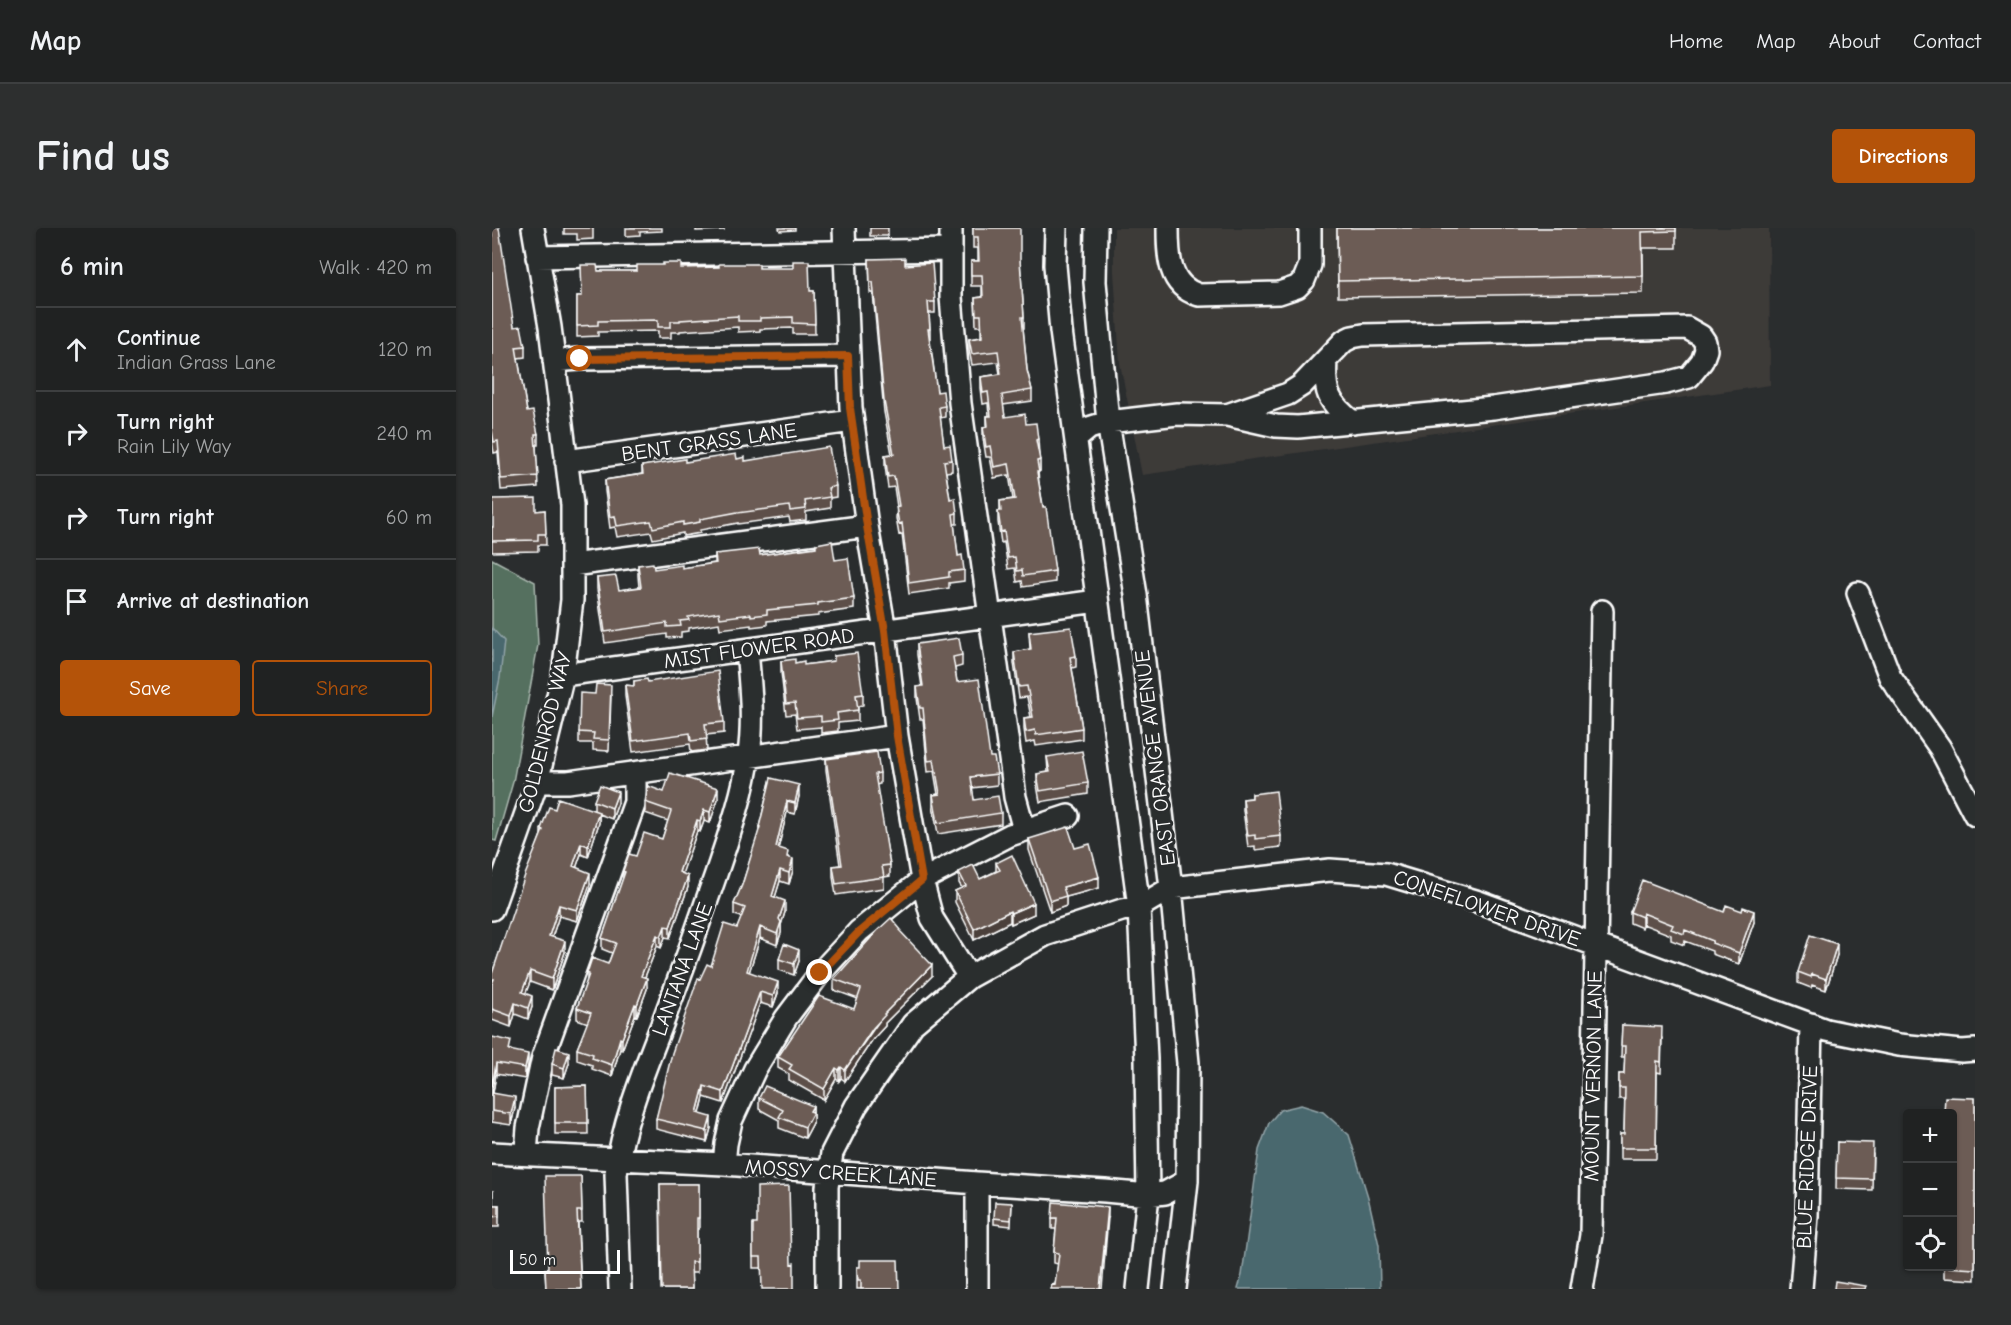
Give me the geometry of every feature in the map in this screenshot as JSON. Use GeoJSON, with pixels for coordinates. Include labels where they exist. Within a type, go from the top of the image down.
{"type":"FeatureCollection","features":[{"type":"Feature","properties":{"kind":"street","name":"GOLDENROD WAY"},"geometry":{"type":"LineString","coordinates":[[492,909],[537,782],[563,675],[572,600],[572,505],[554,362],[533,228]]}},
{"type":"Feature","properties":{"kind":"street"},"geometry":{"type":"LineString","coordinates":[[844,228],[852,422],[885,631],[897,736],[922,880],[932,918],[969,977]]}},
{"type":"Feature","properties":{"kind":"street"},"geometry":{"type":"LineString","coordinates":[[951,228],[951,297],[960,403],[1015,797],[1024,831]]}},
{"type":"Feature","properties":{"kind":"street","name":"EAST ORANGE AVENUE"},"geometry":{"type":"LineString","coordinates":[[1056,228],[1055,265],[1061,331],[1139,907],[1146,1059],[1148,1195],[1138,1289]]}},
{"type":"Feature","properties":{"kind":"street","name":"EAST ORANGE AVENUE"},"geometry":{"type":"LineString","coordinates":[[1096,228],[1095,282],[1108,422],[1136,595],[1171,888],[1188,1063],[1187,1181],[1175,1289]]}},
{"type":"Feature","properties":{"kind":"street"},"geometry":{"type":"LineString","coordinates":[[1168,228],[1168,255],[1171,268],[1180,285],[1189,292],[1199,295],[1280,294],[1297,287],[1304,280],[1310,265],[1310,228]]}},
{"type":"Feature","properties":{"kind":"street"},"geometry":{"type":"LineString","coordinates":[[537,256],[950,250]]}},
{"type":"Feature","properties":{"kind":"street"},"geometry":{"type":"LineString","coordinates":[[1076,439],[1089,428],[1108,422],[1177,414],[1227,415],[1276,426],[1298,428],[1493,408],[1666,383],[1689,377],[1697,369],[1706,350],[1705,342],[1701,336],[1687,328],[1374,334],[1352,337],[1344,341],[1302,385],[1287,394],[1227,415]]}},
{"type":"Feature","properties":{"kind":"street"},"geometry":{"type":"LineString","coordinates":[[554,362],[580,359],[848,356]]}},
{"type":"Feature","properties":{"kind":"street"},"geometry":{"type":"LineString","coordinates":[[1326,360],[1325,381],[1329,396],[1338,410],[1353,422]]}},
{"type":"Feature","properties":{"kind":"street","name":"BENT GRASS LANE"},"geometry":{"type":"LineString","coordinates":[[566,461],[852,422]]}},
{"type":"Feature","properties":{"kind":"street"},"geometry":{"type":"LineString","coordinates":[[572,565],[867,526]]}},
{"type":"Feature","properties":{"kind":"street"},"geometry":{"type":"LineString","coordinates":[[1858,592],[1890,677],[1940,748],[1975,815]]}},
{"type":"Feature","properties":{"kind":"street","name":"MIST FLOWER ROAD"},"geometry":{"type":"LineString","coordinates":[[563,675],[1097,601]]}},
{"type":"Feature","properties":{"kind":"street","name":"MOUNT VERNON LANE"},"geometry":{"type":"LineString","coordinates":[[1582,1289],[1591,1234],[1602,611]]}},
{"type":"Feature","properties":{"kind":"street","name":"LANTANA LANE"},"geometry":{"type":"LineString","coordinates":[[620,1289],[616,1174],[618,1159],[635,1095],[686,961],[731,832],[749,756],[752,699],[747,650]]}},
{"type":"Feature","properties":{"kind":"street"},"geometry":{"type":"LineString","coordinates":[[537,782],[568,782],[897,736]]}},
{"type":"Feature","properties":{"kind":"street"},"geometry":{"type":"LineString","coordinates":[[526,1154],[528,1128],[543,1057],[635,802],[635,773]]}},
{"type":"Feature","properties":{"kind":"street"},"geometry":{"type":"LineString","coordinates":[[724,1164],[731,1121],[755,1069],[786,1018],[820,973],[859,932],[922,880],[1010,835],[1068,816]]}},
{"type":"Feature","properties":{"kind":"street"},"geometry":{"type":"LineString","coordinates":[[1133,869],[1139,875],[1171,888]]}},
{"type":"Feature","properties":{"kind":"street","name":"CONEFLOWER DRIVE"},"geometry":{"type":"LineString","coordinates":[[827,1289],[827,1187],[832,1154],[856,1106],[913,1024],[969,977],[1045,935],[1122,910],[1139,907],[1171,888],[1330,870],[1386,874],[1479,902],[1811,1024],[1850,1036],[1899,1045],[1962,1051],[1975,1050]]}},
{"type":"Feature","properties":{"kind":"street","name":"BLUE RIDGE DRIVE"},"geometry":{"type":"LineString","coordinates":[[1801,1289],[1806,1216],[1811,1024]]}},
{"type":"Feature","properties":{"kind":"street","name":"MOSSY CREEK LANE"},"geometry":{"type":"LineString","coordinates":[[492,1153],[724,1164],[1148,1195],[1165,1193],[1187,1181]]}},
{"type":"Feature","properties":{"kind":"street"},"geometry":{"type":"LineString","coordinates":[[976,1183],[977,1289]]}},
{"type":"Feature","properties":{"kind":"shaded area"},"geometry":{"type":"Polygon","coordinates":[[[1114,228],[1769,228],[1770,385],[1142,475],[1120,363],[1114,271],[1114,228]]]}},
{"type":"Feature","properties":{"kind":"green space"},"geometry":{"type":"Polygon","coordinates":[[[492,559],[535,582],[538,645],[513,782],[496,841],[492,840],[492,559]]]}},
{"type":"Feature","properties":{"kind":"water"},"geometry":{"type":"Polygon","coordinates":[[[492,628],[504,641],[500,678],[492,717],[492,628]]]}},
{"type":"Feature","properties":{"kind":"water"},"geometry":{"type":"Polygon","coordinates":[[[1301,1105],[1323,1112],[1349,1135],[1368,1197],[1379,1245],[1380,1289],[1238,1289],[1242,1275],[1259,1150],[1269,1123],[1280,1110],[1301,1105]]]}},
{"type":"Feature","properties":{"kind":"building"},"geometry":{"type":"Polygon","coordinates":[[[492,228],[499,228],[514,327],[521,326],[525,346],[516,347],[527,412],[533,411],[538,434],[535,434],[538,476],[501,479],[498,441],[494,442],[492,429],[492,228]]]}},
{"type":"Feature","properties":{"kind":"building"},"geometry":{"type":"Polygon","coordinates":[[[973,228],[1020,228],[1024,317],[1022,317],[1027,370],[1032,390],[1002,395],[1005,417],[1025,414],[1026,424],[1036,423],[1038,439],[1036,440],[1040,460],[1037,461],[1039,472],[1037,472],[1043,507],[1046,507],[1055,571],[1023,576],[1022,570],[1017,571],[1015,557],[1008,558],[1004,531],[1001,532],[998,511],[1001,511],[1000,501],[1015,499],[1009,464],[994,467],[990,446],[986,447],[983,427],[988,426],[987,416],[991,416],[988,392],[983,393],[981,377],[1001,374],[998,351],[972,354],[969,339],[982,337],[981,315],[976,315],[975,298],[983,297],[982,275],[971,275],[971,261],[979,261],[978,237],[973,237],[973,228]]]}},
{"type":"Feature","properties":{"kind":"building"},"geometry":{"type":"Polygon","coordinates":[[[1337,228],[1676,228],[1676,231],[1642,232],[1643,276],[1338,281],[1337,228]]]}},
{"type":"Feature","properties":{"kind":"building"},"geometry":{"type":"Polygon","coordinates":[[[905,258],[905,265],[932,263],[935,302],[928,302],[930,329],[928,329],[937,392],[943,391],[945,406],[939,407],[944,446],[950,445],[952,460],[944,461],[950,499],[955,498],[957,513],[953,514],[958,556],[962,555],[964,570],[949,572],[949,577],[909,583],[902,523],[899,524],[896,507],[899,506],[894,476],[888,477],[885,455],[894,454],[884,401],[869,259],[905,258]]]}},
{"type":"Feature","properties":{"kind":"building"},"geometry":{"type":"Polygon","coordinates":[[[793,261],[809,261],[810,291],[814,291],[815,324],[793,323],[793,317],[738,321],[738,316],[671,321],[671,327],[658,327],[658,320],[598,321],[598,325],[577,326],[577,296],[582,296],[581,265],[597,265],[598,271],[637,271],[637,265],[663,265],[663,263],[681,263],[681,268],[719,267],[719,264],[759,264],[759,268],[793,268],[793,261]]]}},
{"type":"Feature","properties":{"kind":"building"},"geometry":{"type":"Polygon","coordinates":[[[829,447],[836,486],[828,488],[830,497],[805,501],[806,509],[790,511],[789,506],[738,512],[700,519],[700,522],[683,525],[683,522],[653,528],[651,521],[617,526],[615,516],[610,517],[605,480],[643,474],[642,466],[736,454],[737,459],[745,457],[745,461],[829,447]]]}},
{"type":"Feature","properties":{"kind":"building"},"geometry":{"type":"Polygon","coordinates":[[[536,498],[536,511],[545,510],[546,534],[538,534],[538,540],[492,541],[493,499],[536,498]]]}},
{"type":"Feature","properties":{"kind":"building"},"geometry":{"type":"Polygon","coordinates":[[[832,541],[835,560],[848,558],[854,598],[818,603],[818,605],[767,610],[767,614],[751,616],[751,614],[720,618],[719,612],[688,617],[689,620],[680,621],[681,626],[667,627],[667,623],[605,632],[597,578],[616,576],[619,590],[641,587],[638,565],[653,563],[654,569],[682,565],[682,568],[716,563],[715,554],[759,549],[760,555],[816,547],[816,544],[832,541]]]}},
{"type":"Feature","properties":{"kind":"building"},"geometry":{"type":"Polygon","coordinates":[[[1071,627],[1076,656],[1070,657],[1082,728],[1036,735],[1035,730],[1026,732],[1024,718],[1033,717],[1027,686],[1019,687],[1014,652],[1031,649],[1029,632],[1071,627]]]}},
{"type":"Feature","properties":{"kind":"building"},"geometry":{"type":"Polygon","coordinates":[[[959,638],[962,655],[953,657],[957,682],[979,679],[990,757],[994,757],[997,774],[971,777],[974,800],[998,796],[1001,813],[938,823],[933,795],[940,794],[934,760],[928,761],[923,708],[920,708],[917,687],[923,686],[917,644],[959,638]]]}},
{"type":"Feature","properties":{"kind":"building"},"geometry":{"type":"Polygon","coordinates":[[[857,653],[863,694],[856,695],[858,710],[837,713],[838,720],[821,722],[821,716],[797,718],[795,703],[786,704],[781,661],[795,659],[795,663],[804,661],[804,665],[834,661],[834,656],[857,653]]]}},
{"type":"Feature","properties":{"kind":"building"},"geometry":{"type":"Polygon","coordinates":[[[718,671],[724,722],[705,724],[707,739],[691,741],[690,733],[633,741],[625,685],[634,686],[634,681],[647,679],[648,682],[718,671]]]}},
{"type":"Feature","properties":{"kind":"building"},"geometry":{"type":"Polygon","coordinates":[[[596,684],[611,685],[609,740],[593,739],[594,733],[579,732],[580,693],[595,694],[596,684]]]}},
{"type":"Feature","properties":{"kind":"building"},"geometry":{"type":"Polygon","coordinates":[[[1082,751],[1088,783],[1040,791],[1037,774],[1050,772],[1047,757],[1082,751]]]}},
{"type":"Feature","properties":{"kind":"building"},"geometry":{"type":"Polygon","coordinates":[[[877,752],[880,773],[875,774],[890,865],[882,866],[884,877],[836,884],[833,866],[842,865],[826,759],[877,752]]]}},
{"type":"Feature","properties":{"kind":"building"},"geometry":{"type":"Polygon","coordinates":[[[670,773],[718,788],[710,812],[704,810],[700,821],[697,820],[679,872],[688,876],[670,927],[665,926],[661,937],[657,935],[641,976],[647,978],[622,1039],[620,1038],[612,1065],[592,1058],[593,1054],[577,1049],[591,1013],[577,1008],[592,958],[608,964],[616,943],[602,938],[629,854],[636,856],[644,833],[662,839],[671,811],[645,802],[648,786],[664,792],[670,773]]]}},
{"type":"Feature","properties":{"kind":"building"},"geometry":{"type":"Polygon","coordinates":[[[771,778],[799,785],[795,803],[787,801],[776,847],[788,851],[787,857],[793,859],[789,873],[780,870],[772,896],[785,901],[777,934],[760,927],[747,971],[778,982],[773,996],[760,992],[723,1092],[704,1086],[697,1113],[711,1117],[707,1131],[656,1119],[672,1053],[698,978],[700,979],[707,964],[711,966],[724,924],[737,928],[745,908],[734,904],[760,827],[771,778]]]}},
{"type":"Feature","properties":{"kind":"building"},"geometry":{"type":"Polygon","coordinates":[[[600,785],[618,792],[612,808],[594,801],[600,785]]]}},
{"type":"Feature","properties":{"kind":"building"},"geometry":{"type":"Polygon","coordinates":[[[1276,791],[1281,836],[1255,839],[1255,835],[1248,836],[1243,799],[1252,798],[1252,794],[1276,791]]]}},
{"type":"Feature","properties":{"kind":"building"},"geometry":{"type":"Polygon","coordinates":[[[558,798],[599,812],[588,846],[581,843],[573,866],[590,873],[577,910],[559,905],[549,936],[565,941],[552,979],[530,971],[522,992],[532,996],[528,1008],[515,1003],[511,1016],[492,1009],[494,979],[492,979],[492,974],[549,807],[555,809],[558,798]]]}},
{"type":"Feature","properties":{"kind":"building"},"geometry":{"type":"Polygon","coordinates":[[[1068,827],[1075,848],[1090,844],[1099,877],[1063,887],[1066,896],[1050,901],[1029,839],[1068,827]]]}},
{"type":"Feature","properties":{"kind":"building"},"geometry":{"type":"Polygon","coordinates":[[[1012,855],[1034,903],[1011,913],[1010,911],[974,929],[955,891],[966,886],[959,872],[973,865],[980,879],[1000,870],[996,863],[1012,855]]]}},
{"type":"Feature","properties":{"kind":"building"},"geometry":{"type":"Polygon","coordinates":[[[1642,880],[1724,912],[1726,905],[1742,911],[1743,907],[1754,911],[1739,953],[1685,930],[1684,934],[1671,929],[1673,925],[1643,913],[1642,917],[1630,912],[1642,880]]]}},
{"type":"Feature","properties":{"kind":"building"},"geometry":{"type":"Polygon","coordinates":[[[891,918],[932,965],[884,1014],[845,1070],[841,1067],[839,1070],[836,1068],[824,1089],[789,1069],[792,1065],[778,1057],[819,996],[854,1009],[861,989],[834,979],[891,918]]]}},
{"type":"Feature","properties":{"kind":"building"},"geometry":{"type":"Polygon","coordinates":[[[1810,935],[1837,944],[1826,979],[1798,972],[1810,935]]]}},
{"type":"Feature","properties":{"kind":"building"},"geometry":{"type":"Polygon","coordinates":[[[784,944],[799,950],[794,964],[779,959],[784,944]]]}},
{"type":"Feature","properties":{"kind":"building"},"geometry":{"type":"Polygon","coordinates":[[[1622,1025],[1662,1027],[1661,1062],[1657,1061],[1656,1148],[1620,1148],[1620,1134],[1624,1134],[1625,1088],[1619,1088],[1619,1074],[1624,1074],[1625,1046],[1621,1046],[1622,1025]]]}},
{"type":"Feature","properties":{"kind":"building"},"geometry":{"type":"Polygon","coordinates":[[[492,1037],[511,1041],[509,1050],[528,1054],[525,1068],[496,1063],[492,1088],[492,1037]]]}},
{"type":"Feature","properties":{"kind":"building"},"geometry":{"type":"Polygon","coordinates":[[[556,1048],[569,1052],[564,1068],[552,1064],[556,1048]]]}},
{"type":"Feature","properties":{"kind":"building"},"geometry":{"type":"Polygon","coordinates":[[[587,1086],[588,1123],[555,1123],[555,1087],[587,1086]]]}},
{"type":"Feature","properties":{"kind":"building"},"geometry":{"type":"Polygon","coordinates":[[[765,1086],[813,1106],[810,1111],[813,1112],[805,1127],[779,1117],[783,1110],[759,1098],[765,1086]]]}},
{"type":"Feature","properties":{"kind":"building"},"geometry":{"type":"Polygon","coordinates":[[[492,1093],[515,1097],[511,1114],[492,1111],[492,1093]]]}},
{"type":"Feature","properties":{"kind":"building"},"geometry":{"type":"Polygon","coordinates":[[[1945,1097],[1975,1098],[1975,1269],[1957,1268],[1957,1109],[1944,1109],[1945,1097]]]}},
{"type":"Feature","properties":{"kind":"building"},"geometry":{"type":"Polygon","coordinates":[[[1837,1142],[1873,1143],[1872,1179],[1836,1178],[1837,1142]]]}},
{"type":"Feature","properties":{"kind":"building"},"geometry":{"type":"Polygon","coordinates":[[[545,1176],[581,1176],[582,1211],[577,1211],[581,1289],[546,1289],[545,1269],[548,1269],[545,1176]]]}},
{"type":"Feature","properties":{"kind":"building"},"geometry":{"type":"Polygon","coordinates":[[[660,1184],[699,1184],[697,1262],[691,1262],[692,1289],[662,1289],[660,1184]]]}},
{"type":"Feature","properties":{"kind":"building"},"geometry":{"type":"Polygon","coordinates":[[[789,1186],[794,1289],[762,1289],[761,1257],[753,1257],[753,1224],[757,1224],[757,1187],[789,1186]]]}},
{"type":"Feature","properties":{"kind":"building"},"geometry":{"type":"Polygon","coordinates":[[[492,1191],[493,1205],[499,1205],[499,1216],[492,1217],[492,1191]]]}},
{"type":"Feature","properties":{"kind":"building"},"geometry":{"type":"Polygon","coordinates":[[[995,1202],[1012,1203],[1011,1220],[994,1218],[995,1202]]]}},
{"type":"Feature","properties":{"kind":"building"},"geometry":{"type":"Polygon","coordinates":[[[1053,1202],[1108,1207],[1100,1289],[1051,1289],[1052,1284],[1055,1285],[1059,1253],[1054,1252],[1057,1218],[1052,1218],[1053,1202]]]}},
{"type":"Feature","properties":{"kind":"building"},"geometry":{"type":"Polygon","coordinates":[[[860,1260],[898,1260],[899,1289],[861,1289],[857,1267],[860,1267],[860,1260]]]}},
{"type":"Feature","properties":{"kind":"building"},"geometry":{"type":"Polygon","coordinates":[[[1835,1281],[1866,1286],[1865,1289],[1834,1289],[1835,1281]]]}},
{"type":"Feature","properties":{"kind":"route"},"geometry":{"type":"LineString","coordinates":[[580,359],[848,356],[850,408],[885,631],[897,736],[922,880],[859,932],[820,973]]}}]}
